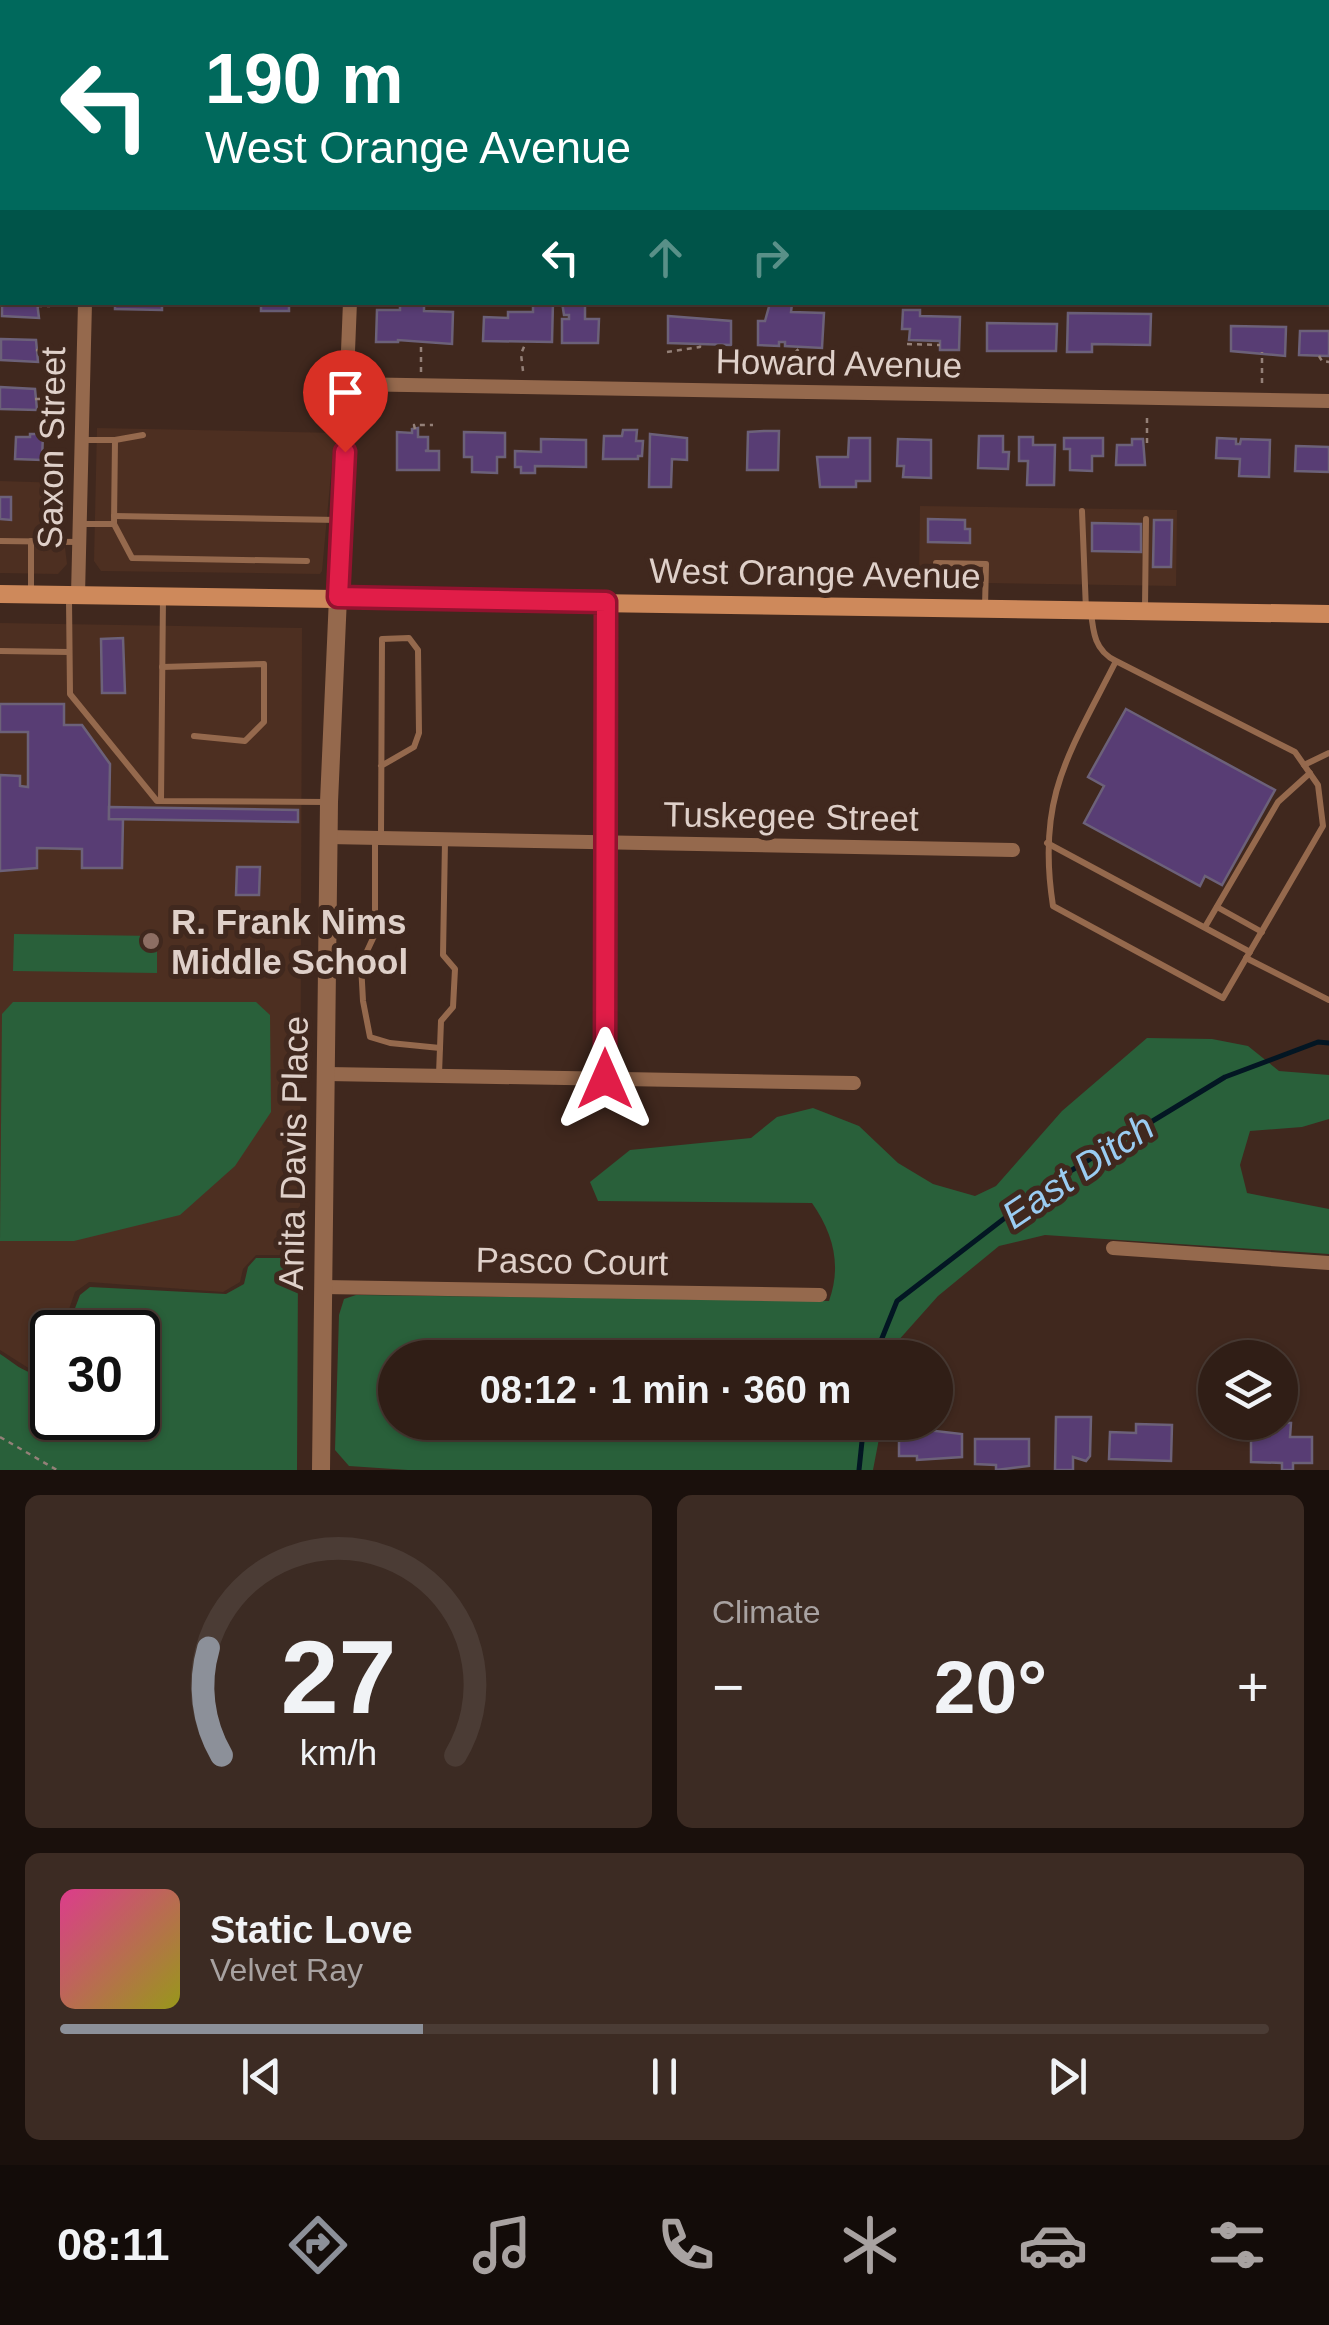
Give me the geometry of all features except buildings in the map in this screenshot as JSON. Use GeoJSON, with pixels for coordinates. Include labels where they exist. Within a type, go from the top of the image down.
{"type":"FeatureCollection","features":[{"type":"Feature","properties":{"kind":"main road","name":"West Orange Avenue"},"geometry":{"type":"LineString","coordinates":[[0,594],[1329,614]]}},
{"type":"Feature","properties":{"kind":"street","name":"Saxon Street"},"geometry":{"type":"LineString","coordinates":[[73,595],[79,542],[85,305]]}},
{"type":"Feature","properties":{"kind":"street"},"geometry":{"type":"LineString","coordinates":[[338,597],[350,305]]}},
{"type":"Feature","properties":{"kind":"street","name":"Howard Avenue"},"geometry":{"type":"LineString","coordinates":[[348,384],[1329,401]]}},
{"type":"Feature","properties":{"kind":"street","name":"Anita Davis Place"},"geometry":{"type":"LineString","coordinates":[[321,1470],[328,802],[338,597]]}},
{"type":"Feature","properties":{"kind":"street"},"geometry":{"type":"LineString","coordinates":[[605,1079],[606,602]]}},
{"type":"Feature","properties":{"kind":"street","name":"Tuskegee Street"},"geometry":{"type":"LineString","coordinates":[[328,837],[1014,850]]}},
{"type":"Feature","properties":{"kind":"street"},"geometry":{"type":"LineString","coordinates":[[327,1074],[854,1083]]}},
{"type":"Feature","properties":{"kind":"street"},"geometry":{"type":"LineString","coordinates":[[1114,1248],[1329,1263]]}},
{"type":"Feature","properties":{"kind":"street","name":"Pasco Court"},"geometry":{"type":"LineString","coordinates":[[323,1287],[820,1295]]}},
{"type":"Feature","properties":{"kind":"lane"},"geometry":{"type":"LineString","coordinates":[[82,440],[143,436]]}},
{"type":"Feature","properties":{"kind":"lane"},"geometry":{"type":"LineString","coordinates":[[116,440],[114,520],[132,558],[307,561]]}},
{"type":"Feature","properties":{"kind":"lane"},"geometry":{"type":"LineString","coordinates":[[1082,511],[1088,610],[1093,638],[1105,656],[1116,661],[1296,752],[1318,785],[1323,826],[1223,998],[1053,906],[1047,868],[1048,827],[1059,775],[1116,661]]}},
{"type":"Feature","properties":{"kind":"lane"},"geometry":{"type":"LineString","coordinates":[[1145,611],[1146,519]]}},
{"type":"Feature","properties":{"kind":"lane"},"geometry":{"type":"LineString","coordinates":[[79,524],[114,520],[343,520]]}},
{"type":"Feature","properties":{"kind":"lane"},"geometry":{"type":"LineString","coordinates":[[0,541],[79,542]]}},
{"type":"Feature","properties":{"kind":"lane"},"geometry":{"type":"LineString","coordinates":[[30,594],[31,542]]}},
{"type":"Feature","properties":{"kind":"lane"},"geometry":{"type":"LineString","coordinates":[[936,563],[986,564],[985,608]]}},
{"type":"Feature","properties":{"kind":"lane"},"geometry":{"type":"LineString","coordinates":[[73,595],[70,694],[157,801],[328,802]]}},
{"type":"Feature","properties":{"kind":"lane"},"geometry":{"type":"LineString","coordinates":[[161,801],[163,596]]}},
{"type":"Feature","properties":{"kind":"lane"},"geometry":{"type":"LineString","coordinates":[[381,766],[414,747],[419,733],[418,650],[408,638],[382,639],[375,934],[360,964],[362,1001],[370,1037],[390,1044],[440,1048]]}},
{"type":"Feature","properties":{"kind":"lane"},"geometry":{"type":"LineString","coordinates":[[0,652],[70,652]]}},
{"type":"Feature","properties":{"kind":"lane"},"geometry":{"type":"LineString","coordinates":[[162,667],[264,664],[264,722],[245,741],[194,736]]}},
{"type":"Feature","properties":{"kind":"lane"},"geometry":{"type":"LineString","coordinates":[[1205,927],[1278,802],[1307,769],[1329,753]]}},
{"type":"Feature","properties":{"kind":"lane"},"geometry":{"type":"LineString","coordinates":[[440,1076],[441,1021],[454,1007],[455,970],[443,955],[445,840]]}},
{"type":"Feature","properties":{"kind":"lane"},"geometry":{"type":"LineString","coordinates":[[1048,842],[1329,1000]]}},
{"type":"Feature","properties":{"kind":"lane"},"geometry":{"type":"LineString","coordinates":[[1217,907],[1262,932]]}},
{"type":"Feature","properties":{"kind":"path"},"geometry":{"type":"LineString","coordinates":[[37,306],[50,306]]}},
{"type":"Feature","properties":{"kind":"path"},"geometry":{"type":"LineString","coordinates":[[523,387],[522,354],[526,342]]}},
{"type":"Feature","properties":{"kind":"path"},"geometry":{"type":"LineString","coordinates":[[420,372],[421,343]]}},
{"type":"Feature","properties":{"kind":"path"},"geometry":{"type":"LineString","coordinates":[[666,352],[700,343]]}},
{"type":"Feature","properties":{"kind":"path"},"geometry":{"type":"LineString","coordinates":[[907,344],[940,345]]}},
{"type":"Feature","properties":{"kind":"path"},"geometry":{"type":"LineString","coordinates":[[780,378],[782,363],[801,347]]}},
{"type":"Feature","properties":{"kind":"path"},"geometry":{"type":"LineString","coordinates":[[36,350],[46,350],[46,361]]}},
{"type":"Feature","properties":{"kind":"path"},"geometry":{"type":"LineString","coordinates":[[1262,352],[1262,400]]}},
{"type":"Feature","properties":{"kind":"path"},"geometry":{"type":"LineString","coordinates":[[1318,356],[1329,362]]}},
{"type":"Feature","properties":{"kind":"path"},"geometry":{"type":"LineString","coordinates":[[35,398],[44,399]]}},
{"type":"Feature","properties":{"kind":"path"},"geometry":{"type":"LineString","coordinates":[[1146,444],[1147,398]]}},
{"type":"Feature","properties":{"kind":"path"},"geometry":{"type":"LineString","coordinates":[[415,429],[414,425],[433,425]]}},
{"type":"Feature","properties":{"kind":"path"},"geometry":{"type":"LineString","coordinates":[[0,1437],[57,1470]]}},
{"type":"Feature","properties":{"kind":"shaded area"},"geometry":{"type":"Polygon","coordinates":[[[97,428],[338,433],[322,571],[101,571],[94,561],[97,428]]]}},
{"type":"Feature","properties":{"kind":"shaded area"},"geometry":{"type":"Polygon","coordinates":[[[0,481],[63,483],[67,564],[58,574],[0,573],[0,481]]]}},
{"type":"Feature","properties":{"kind":"shaded area"},"geometry":{"type":"Polygon","coordinates":[[[920,506],[1177,510],[1176,586],[919,582],[920,506]]]}},
{"type":"Feature","properties":{"kind":"shaded area","name":"R. Frank Nims Middle School"},"geometry":{"type":"Polygon","coordinates":[[[0,623],[302,628],[300,1255],[256,1255],[243,1269],[240,1282],[223,1292],[89,1282],[75,1292],[69,1310],[30,1310],[30,1369],[0,1350],[0,623]]]}},
{"type":"Feature","properties":{"kind":"green space"},"geometry":{"type":"Polygon","coordinates":[[[14,934],[157,936],[157,973],[13,971],[14,934]]]}},
{"type":"Feature","properties":{"kind":"green space"},"geometry":{"type":"Polygon","coordinates":[[[13,1002],[256,1002],[270,1015],[271,1112],[235,1166],[180,1215],[74,1241],[0,1241],[2,1014],[13,1002]]]}},
{"type":"Feature","properties":{"kind":"green space"},"geometry":{"type":"Polygon","coordinates":[[[1147,1038],[1212,1039],[1248,1046],[1279,1071],[1329,1075],[1329,1119],[1302,1127],[1250,1131],[1240,1165],[1247,1193],[1329,1209],[1329,1254],[1045,1235],[999,1246],[938,1296],[899,1340],[378,1340],[378,1440],[879,1440],[873,1470],[408,1470],[349,1466],[335,1450],[339,1315],[344,1299],[356,1295],[829,1301],[835,1275],[833,1250],[812,1203],[598,1201],[590,1182],[630,1150],[751,1138],[777,1117],[813,1108],[859,1126],[898,1163],[933,1184],[975,1196],[996,1186],[1062,1111],[1147,1038]]]}},
{"type":"Feature","properties":{"kind":"green space"},"geometry":{"type":"Polygon","coordinates":[[[256,1258],[289,1258],[298,1269],[297,1470],[0,1470],[0,1354],[30,1372],[30,1440],[160,1440],[160,1310],[74,1310],[80,1295],[90,1287],[226,1294],[244,1284],[248,1267],[256,1258]]]}},
{"type":"Feature","properties":{"kind":"waterway","name":"East Ditch"},"geometry":{"type":"LineString","coordinates":[[881,1340],[897,1301],[1049,1184],[1225,1077],[1318,1042],[1329,1043]]}},
{"type":"Feature","properties":{"kind":"waterway","name":"East Ditch"},"geometry":{"type":"LineString","coordinates":[[859,1470],[862,1440]]}},
{"type":"Feature","properties":{"kind":"place","name":"R. Frank Nims Middle School"},"geometry":{"type":"Point","coordinates":[151,941]}},
{"type":"Feature","properties":{"kind":"route"},"geometry":{"type":"LineString","coordinates":[[345,452],[338,597],[606,602],[605,1079]]}}]}
